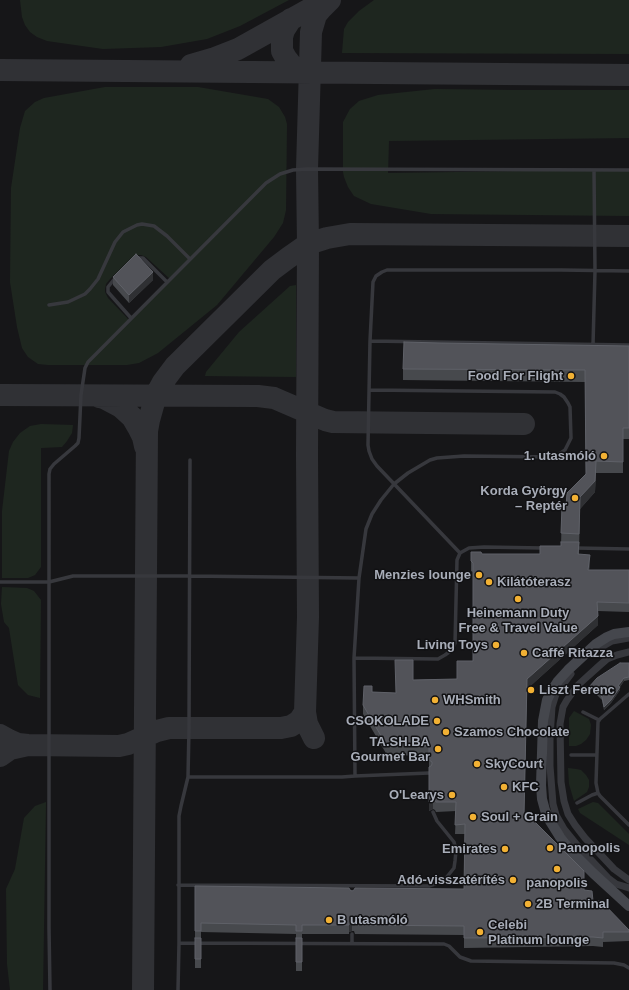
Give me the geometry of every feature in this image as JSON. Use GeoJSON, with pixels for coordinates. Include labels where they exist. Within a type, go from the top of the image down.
{"type":"FeatureCollection","features":[{"type":"Feature","properties":{"kind":"street"},"geometry":{"type":"LineString","coordinates":[[629,632],[614,634],[601,641],[558,680],[551,692],[547,700],[543,721],[541,791],[548,816],[555,830],[572,852],[629,906]]}},
{"type":"Feature","properties":{"kind":"street"},"geometry":{"type":"LineString","coordinates":[[629,638],[612,641],[598,649],[566,679],[556,694],[552,707],[550,737],[550,766],[553,804],[556,815],[571,837],[608,878],[616,884],[629,888]]}},
{"type":"Feature","properties":{"kind":"street"},"geometry":{"type":"LineString","coordinates":[[629,652],[607,659],[578,685],[569,696],[563,707],[560,724],[561,782],[568,814],[574,825],[585,838],[614,869],[629,880]]}},
{"type":"Feature","properties":{"kind":"lane"},"geometry":{"type":"LineString","coordinates":[[50,990],[48,928],[49,474],[50,469],[54,464],[78,443],[81,395],[85,368],[88,362],[266,183],[280,174],[293,170],[307,169],[629,170]]}},
{"type":"Feature","properties":{"kind":"lane"},"geometry":{"type":"LineString","coordinates":[[593,345],[595,271],[594,170]]}},
{"type":"Feature","properties":{"kind":"lane"},"geometry":{"type":"LineString","coordinates":[[48,305],[68,302],[85,294],[98,279],[115,242],[123,232],[137,224],[154,226],[168,236],[190,259]]}},
{"type":"Feature","properties":{"kind":"lane"},"geometry":{"type":"LineString","coordinates":[[132,260],[136,258],[143,258],[167,282]]}},
{"type":"Feature","properties":{"kind":"lane"},"geometry":{"type":"LineString","coordinates":[[460,553],[377,466],[369,451],[370,341],[373,282],[376,276],[387,270],[629,270]]}},
{"type":"Feature","properties":{"kind":"lane"},"geometry":{"type":"LineString","coordinates":[[117,276],[110,283],[108,292],[131,318]]}},
{"type":"Feature","properties":{"kind":"lane"},"geometry":{"type":"LineString","coordinates":[[370,341],[629,345]]}},
{"type":"Feature","properties":{"kind":"lane"},"geometry":{"type":"LineString","coordinates":[[355,776],[354,658],[359,578],[366,529],[372,514],[394,484],[408,473],[430,460],[458,456],[555,457],[565,450],[571,438],[570,407],[560,394],[550,391],[369,390]]}},
{"type":"Feature","properties":{"kind":"lane"},"geometry":{"type":"LineString","coordinates":[[178,990],[179,816],[180,806],[188,777],[190,460]]}},
{"type":"Feature","properties":{"kind":"lane"},"geometry":{"type":"LineString","coordinates":[[354,658],[438,658],[445,656],[452,650],[455,643],[457,560],[460,553],[469,548],[484,547],[545,548]]}},
{"type":"Feature","properties":{"kind":"lane"},"geometry":{"type":"LineString","coordinates":[[568,548],[629,549]]}},
{"type":"Feature","properties":{"kind":"lane"},"geometry":{"type":"LineString","coordinates":[[0,582],[49,582],[73,576],[359,578]]}},
{"type":"Feature","properties":{"kind":"lane"},"geometry":{"type":"LineString","coordinates":[[629,694],[598,722],[596,783],[598,793],[601,798],[629,825]]}},
{"type":"Feature","properties":{"kind":"lane"},"geometry":{"type":"LineString","coordinates":[[583,712],[599,720]]}},
{"type":"Feature","properties":{"kind":"lane"},"geometry":{"type":"LineString","coordinates":[[571,755],[597,755]]}},
{"type":"Feature","properties":{"kind":"lane"},"geometry":{"type":"LineString","coordinates":[[188,777],[334,777],[429,773]]}},
{"type":"Feature","properties":{"kind":"lane"},"geometry":{"type":"LineString","coordinates":[[577,803],[598,793]]}},
{"type":"Feature","properties":{"kind":"lane"},"geometry":{"type":"LineString","coordinates":[[178,885],[429,886],[446,878],[454,868],[455,861],[454,842],[437,821],[432,812]]}},
{"type":"Feature","properties":{"kind":"lane"},"geometry":{"type":"LineString","coordinates":[[353,886],[353,892]]}},
{"type":"Feature","properties":{"kind":"lane"},"geometry":{"type":"LineString","coordinates":[[352,934],[352,943]]}},
{"type":"Feature","properties":{"kind":"lane"},"geometry":{"type":"LineString","coordinates":[[179,943],[444,944],[449,946],[460,957],[471,961],[614,963],[629,968]]}},
{"type":"Feature","properties":{"kind":"shaded area"},"geometry":{"type":"Polygon","coordinates":[[[20,0],[289,0],[240,26],[207,39],[161,47],[103,49],[47,41],[37,37],[30,32],[25,25],[22,17],[20,0]]]}},
{"type":"Feature","properties":{"kind":"shaded area"},"geometry":{"type":"Polygon","coordinates":[[[374,0],[629,0],[629,54],[342,53],[344,29],[348,22],[359,11],[374,0]]]}},
{"type":"Feature","properties":{"kind":"shaded area"},"geometry":{"type":"Polygon","coordinates":[[[105,87],[198,87],[268,99],[279,107],[285,117],[287,124],[286,210],[283,223],[274,237],[217,305],[158,353],[139,363],[127,365],[38,364],[28,357],[22,348],[10,282],[11,188],[20,128],[25,111],[35,102],[44,98],[105,87]],[[136,255],[131,258],[110,279],[106,284],[105,289],[108,298],[129,320],[170,279],[146,257],[136,255]]]}},
{"type":"Feature","properties":{"kind":"shaded area"},"geometry":{"type":"Polygon","coordinates":[[[435,89],[629,90],[629,138],[389,141],[388,173],[594,170],[629,171],[629,216],[431,214],[371,204],[354,196],[348,187],[343,172],[343,122],[350,109],[359,101],[378,95],[435,89]]]}},
{"type":"Feature","properties":{"kind":"shaded area"},"geometry":{"type":"Polygon","coordinates":[[[296,285],[296,377],[205,376],[206,372],[239,332],[290,286],[296,285]]]}},
{"type":"Feature","properties":{"kind":"shaded area"},"geometry":{"type":"Polygon","coordinates":[[[41,424],[73,425],[72,433],[62,447],[41,448],[41,567],[35,575],[28,578],[2,578],[2,511],[9,451],[13,442],[20,433],[30,426],[41,424]]]}},
{"type":"Feature","properties":{"kind":"shaded area"},"geometry":{"type":"Polygon","coordinates":[[[2,587],[27,588],[34,591],[41,600],[40,698],[28,695],[18,685],[9,628],[4,622],[1,604],[2,587]]]}},
{"type":"Feature","properties":{"kind":"shaded area"},"geometry":{"type":"Polygon","coordinates":[[[574,711],[589,719],[591,725],[590,734],[581,744],[569,746],[569,718],[574,711]]]}},
{"type":"Feature","properties":{"kind":"shaded area"},"geometry":{"type":"Polygon","coordinates":[[[568,768],[581,770],[589,780],[587,792],[574,801],[569,784],[568,768]]]}},
{"type":"Feature","properties":{"kind":"shaded area"},"geometry":{"type":"Polygon","coordinates":[[[46,802],[43,990],[10,990],[7,964],[6,889],[15,869],[24,818],[35,806],[46,802]]]}},
{"type":"Feature","properties":{"kind":"shaded area"},"geometry":{"type":"Polygon","coordinates":[[[593,802],[598,803],[629,834],[629,845],[580,813],[578,809],[593,802]]]}},
{"type":"Feature","properties":{"kind":"building"},"geometry":{"type":"Polygon","coordinates":[[[136,254],[153,272],[129,295],[113,277],[136,254]]]}},
{"type":"Feature","properties":{"kind":"building","name":"1. utasmóló"},"geometry":{"type":"Polygon","coordinates":[[[404,342],[629,346],[629,428],[623,428],[623,462],[596,461],[595,481],[580,497],[579,534],[561,533],[562,507],[566,507],[567,493],[586,474],[585,370],[403,369],[404,342]]]}},
{"type":"Feature","properties":{"kind":"building"},"geometry":{"type":"Polygon","coordinates":[[[561,542],[579,542],[578,554],[590,555],[588,570],[629,570],[629,603],[597,602],[598,616],[527,679],[524,815],[528,815],[584,871],[584,890],[592,891],[593,901],[601,901],[629,930],[629,932],[603,932],[603,938],[464,938],[464,926],[355,925],[354,922],[349,923],[349,925],[302,925],[302,931],[296,931],[296,925],[201,923],[201,931],[195,931],[195,886],[349,888],[352,891],[355,888],[464,889],[465,824],[455,825],[456,802],[436,802],[433,799],[429,802],[429,767],[431,766],[432,762],[429,760],[429,746],[387,746],[363,705],[364,686],[372,686],[372,692],[396,693],[395,660],[413,660],[413,680],[457,679],[457,661],[473,661],[473,563],[471,561],[471,552],[481,552],[482,554],[540,554],[540,546],[561,546],[561,542]]]}},
{"type":"Feature","properties":{"kind":"building"},"geometry":{"type":"Polygon","coordinates":[[[620,663],[629,663],[629,677],[624,678],[618,686],[620,687],[604,707],[602,697],[593,688],[589,687],[597,678],[620,663]]]}},
{"type":"Feature","properties":{"kind":"building"},"geometry":{"type":"Polygon","coordinates":[[[195,938],[201,938],[201,959],[195,959],[195,938]]]}},
{"type":"Feature","properties":{"kind":"building"},"geometry":{"type":"Polygon","coordinates":[[[296,938],[302,938],[302,962],[296,962],[296,938]]]}},
{"type":"Feature","properties":{"kind":"taxiway"},"geometry":{"type":"LineString","coordinates":[[191,65],[238,49],[326,0]]}},
{"type":"Feature","properties":{"kind":"taxiway"},"geometry":{"type":"LineString","coordinates":[[314,738],[307,724],[305,712],[308,617],[307,169],[311,32],[316,15],[330,0]]}},
{"type":"Feature","properties":{"kind":"taxiway"},"geometry":{"type":"LineString","coordinates":[[291,19],[284,30],[282,37],[282,51],[294,68],[309,73]]}},
{"type":"Feature","properties":{"kind":"taxiway"},"geometry":{"type":"LineString","coordinates":[[0,70],[629,75]]}},
{"type":"Feature","properties":{"kind":"taxiway"},"geometry":{"type":"LineString","coordinates":[[143,990],[147,431],[156,395],[163,382],[175,366],[272,270],[308,244],[327,238],[350,234],[629,236]]}},
{"type":"Feature","properties":{"kind":"taxiway"},"geometry":{"type":"LineString","coordinates":[[0,395],[258,396],[274,398],[333,422],[524,424]]}},
{"type":"Feature","properties":{"kind":"taxiway"},"geometry":{"type":"LineString","coordinates":[[99,397],[121,407],[132,417],[143,437],[145,446]]}},
{"type":"Feature","properties":{"kind":"taxiway"},"geometry":{"type":"LineString","coordinates":[[0,735],[18,744],[28,745],[119,746],[128,744],[157,731],[169,728],[281,728],[291,726],[299,721],[305,712]]}},
{"type":"Feature","properties":{"kind":"taxiway"},"geometry":{"type":"LineString","coordinates":[[0,756],[10,749],[28,745]]}},
{"type":"Feature","properties":{"kind":"place","name":"Food For Flight"},"geometry":{"type":"Point","coordinates":[571,376]}},
{"type":"Feature","properties":{"kind":"place","name":"1. utasmóló"},"geometry":{"type":"Point","coordinates":[604,456]}},
{"type":"Feature","properties":{"kind":"place","name":"Korda György – Reptér"},"geometry":{"type":"Point","coordinates":[575,498]}},
{"type":"Feature","properties":{"kind":"place","name":"Menzies lounge"},"geometry":{"type":"Point","coordinates":[479,575]}},
{"type":"Feature","properties":{"kind":"place","name":"Kilátóterasz"},"geometry":{"type":"Point","coordinates":[489,582]}},
{"type":"Feature","properties":{"kind":"place","name":"Heinemann Duty Free & Travel Value"},"geometry":{"type":"Point","coordinates":[518,599]}},
{"type":"Feature","properties":{"kind":"place","name":"Living Toys"},"geometry":{"type":"Point","coordinates":[496,645]}},
{"type":"Feature","properties":{"kind":"place","name":"Caffé Ritazza"},"geometry":{"type":"Point","coordinates":[524,653]}},
{"type":"Feature","properties":{"kind":"place","name":"Liszt Ferenc"},"geometry":{"type":"Point","coordinates":[531,690]}},
{"type":"Feature","properties":{"kind":"place","name":"WHSmith"},"geometry":{"type":"Point","coordinates":[435,700]}},
{"type":"Feature","properties":{"kind":"place","name":"CSOKOLADE"},"geometry":{"type":"Point","coordinates":[437,721]}},
{"type":"Feature","properties":{"kind":"place","name":"Szamos Chocolate"},"geometry":{"type":"Point","coordinates":[446,732]}},
{"type":"Feature","properties":{"kind":"place","name":"TA.SH.BA Gourmet Bar"},"geometry":{"type":"Point","coordinates":[438,749]}},
{"type":"Feature","properties":{"kind":"place","name":"SkyCourt"},"geometry":{"type":"Point","coordinates":[477,764]}},
{"type":"Feature","properties":{"kind":"place","name":"KFC"},"geometry":{"type":"Point","coordinates":[504,787]}},
{"type":"Feature","properties":{"kind":"place","name":"O'Learys"},"geometry":{"type":"Point","coordinates":[452,795]}},
{"type":"Feature","properties":{"kind":"place","name":"Soul + Grain"},"geometry":{"type":"Point","coordinates":[473,817]}},
{"type":"Feature","properties":{"kind":"place","name":"Panopolis"},"geometry":{"type":"Point","coordinates":[550,848]}},
{"type":"Feature","properties":{"kind":"place","name":"Emirates"},"geometry":{"type":"Point","coordinates":[505,849]}},
{"type":"Feature","properties":{"kind":"place","name":"panopolis"},"geometry":{"type":"Point","coordinates":[557,869]}},
{"type":"Feature","properties":{"kind":"place","name":"Adó-visszatérítés"},"geometry":{"type":"Point","coordinates":[513,880]}},
{"type":"Feature","properties":{"kind":"place","name":"2B Terminal"},"geometry":{"type":"Point","coordinates":[528,904]}},
{"type":"Feature","properties":{"kind":"place","name":"B utasmóló"},"geometry":{"type":"Point","coordinates":[329,920]}},
{"type":"Feature","properties":{"kind":"place","name":"Celebi Platinum lounge"},"geometry":{"type":"Point","coordinates":[480,932]}}]}
